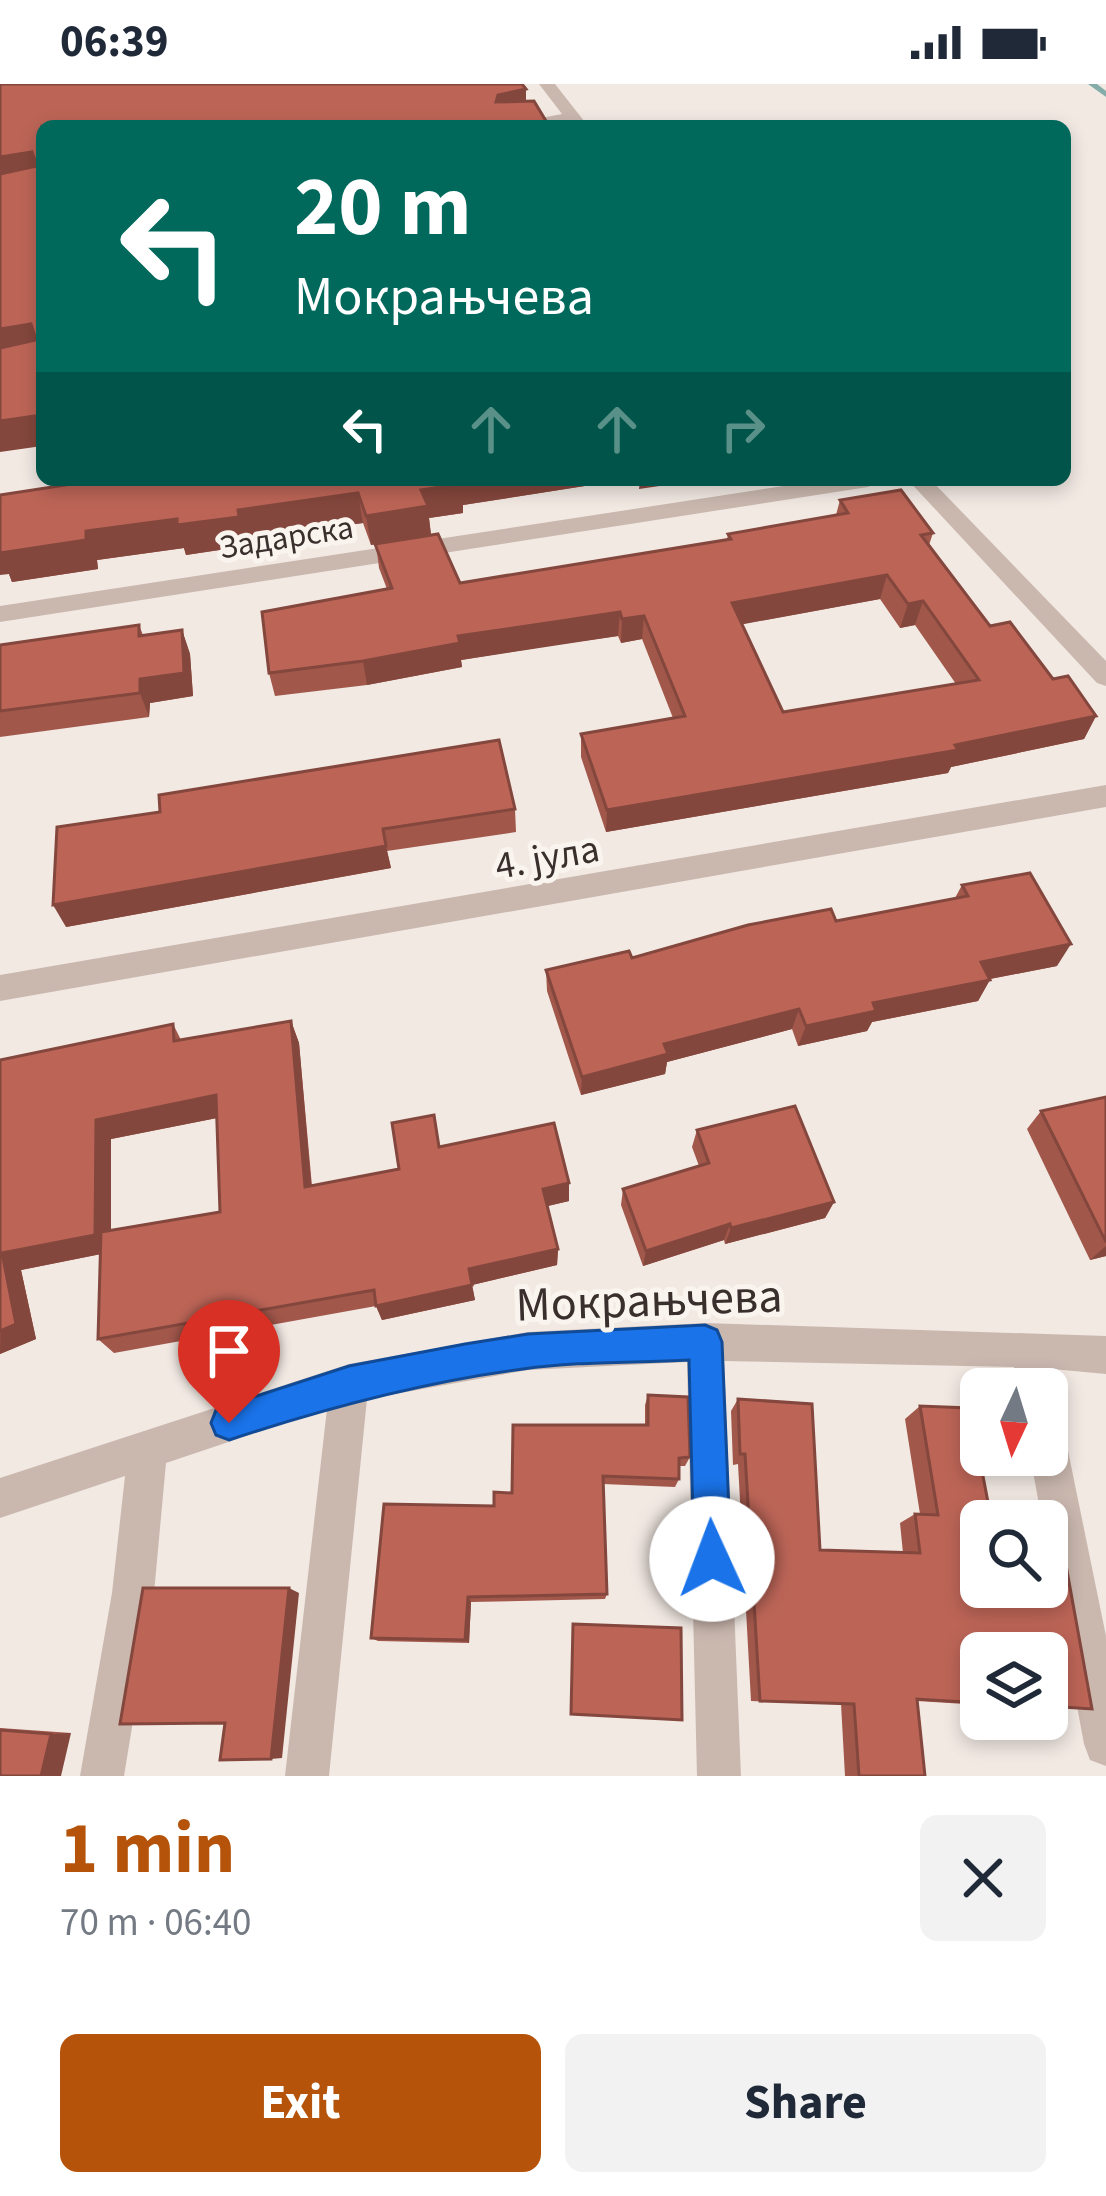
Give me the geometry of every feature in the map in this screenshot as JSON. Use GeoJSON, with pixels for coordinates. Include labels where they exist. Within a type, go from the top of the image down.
{"type":"FeatureCollection","features":[{"type":"Feature","properties":{"kind":"street"},"geometry":{"type":"LineString","coordinates":[[547,84],[574,120]]}},
{"type":"Feature","properties":{"kind":"street","name":"Задарска"},"geometry":{"type":"LineString","coordinates":[[0,614],[829,486]]}},
{"type":"Feature","properties":{"kind":"street"},"geometry":{"type":"LineString","coordinates":[[926,486],[1106,677]]}},
{"type":"Feature","properties":{"kind":"street","name":"4. јула"},"geometry":{"type":"LineString","coordinates":[[0,988],[1106,796]]}},
{"type":"Feature","properties":{"kind":"street"},"geometry":{"type":"LineString","coordinates":[[705,1342],[719,1776]]}},
{"type":"Feature","properties":{"kind":"street","name":"Мокрањчева"},"geometry":{"type":"LineString","coordinates":[[0,1498],[349,1383],[528,1351],[705,1342],[1029,1348],[1106,1355]]}},
{"type":"Feature","properties":{"kind":"street"},"geometry":{"type":"LineString","coordinates":[[1029,1348],[1033,1368]]}},
{"type":"Feature","properties":{"kind":"street"},"geometry":{"type":"LineString","coordinates":[[307,1776],[349,1383]]}},
{"type":"Feature","properties":{"kind":"street"},"geometry":{"type":"LineString","coordinates":[[102,1776],[133,1592],[148,1449]]}},
{"type":"Feature","properties":{"kind":"street"},"geometry":{"type":"LineString","coordinates":[[1054,1476],[1106,1744]]}},
{"type":"Feature","properties":{"kind":"building"},"geometry":{"type":"Polygon","coordinates":[[[0,84],[522,84],[526,89],[498,95],[496,102],[534,101],[545,120],[36,120],[36,163],[32,152],[0,157],[0,84]]]}},
{"type":"Feature","properties":{"kind":"building"},"geometry":{"type":"Polygon","coordinates":[[[36,166],[36,340],[31,324],[0,329],[0,174],[36,166]]]}},
{"type":"Feature","properties":{"kind":"building"},"geometry":{"type":"Polygon","coordinates":[[[36,340],[36,416],[0,421],[0,348],[36,340]]]}},
{"type":"Feature","properties":{"kind":"building"},"geometry":{"type":"Polygon","coordinates":[[[59,486],[448,486],[421,490],[428,506],[366,516],[358,493],[238,510],[239,517],[177,525],[177,519],[86,531],[86,540],[0,553],[0,495],[59,486]]]}},
{"type":"Feature","properties":{"kind":"building"},"geometry":{"type":"Polygon","coordinates":[[[901,490],[933,533],[921,535],[990,626],[1010,622],[1053,679],[1068,676],[1096,716],[955,745],[958,750],[607,810],[581,734],[685,716],[644,616],[622,619],[620,612],[458,636],[460,643],[269,673],[262,612],[392,588],[375,544],[438,534],[460,583],[731,539],[728,534],[848,513],[840,500],[901,490]],[[887,575],[732,603],[783,712],[979,680],[923,601],[908,604],[887,575]]]}},
{"type":"Feature","properties":{"kind":"building"},"geometry":{"type":"Polygon","coordinates":[[[139,625],[139,636],[182,630],[184,673],[140,679],[140,693],[0,711],[0,645],[139,625]]]}},
{"type":"Feature","properties":{"kind":"building"},"geometry":{"type":"Polygon","coordinates":[[[499,740],[515,809],[383,829],[386,846],[53,905],[57,827],[160,812],[159,795],[499,740]]]}},
{"type":"Feature","properties":{"kind":"building"},"geometry":{"type":"Polygon","coordinates":[[[1030,873],[1071,944],[981,962],[990,980],[873,1003],[876,1011],[806,1026],[799,1009],[664,1044],[668,1054],[582,1077],[546,970],[629,951],[632,958],[748,925],[831,909],[836,921],[968,896],[962,885],[1030,873]]]}},
{"type":"Feature","properties":{"kind":"building"},"geometry":{"type":"Polygon","coordinates":[[[291,1021],[305,1187],[399,1169],[392,1123],[434,1115],[439,1147],[554,1123],[569,1183],[543,1189],[558,1249],[469,1269],[472,1285],[376,1306],[374,1290],[98,1339],[101,1232],[220,1212],[216,1095],[96,1120],[95,1235],[2,1253],[16,1324],[0,1331],[0,1060],[173,1024],[174,1041],[291,1021]]]}},
{"type":"Feature","properties":{"kind":"building"},"geometry":{"type":"Polygon","coordinates":[[[1106,1097],[1106,1242],[1041,1111],[1106,1097]]]}},
{"type":"Feature","properties":{"kind":"building"},"geometry":{"type":"Polygon","coordinates":[[[795,1106],[834,1202],[731,1228],[730,1224],[646,1251],[623,1189],[709,1163],[697,1130],[795,1106]]]}},
{"type":"Feature","properties":{"kind":"building"},"geometry":{"type":"Polygon","coordinates":[[[648,1395],[688,1397],[690,1457],[679,1458],[679,1479],[603,1476],[607,1594],[468,1597],[465,1640],[371,1638],[384,1504],[494,1506],[494,1492],[512,1493],[513,1425],[648,1425],[648,1395]]]}},
{"type":"Feature","properties":{"kind":"building"},"geometry":{"type":"Polygon","coordinates":[[[738,1399],[812,1404],[820,1550],[920,1553],[915,1514],[938,1515],[920,1406],[960,1408],[960,1476],[983,1476],[988,1500],[960,1500],[960,1608],[1068,1608],[1068,1576],[1092,1709],[1068,1707],[1068,1632],[960,1632],[960,1702],[917,1699],[925,1776],[859,1776],[854,1704],[760,1701],[745,1454],[740,1454],[738,1399]]]}},
{"type":"Feature","properties":{"kind":"building"},"geometry":{"type":"Polygon","coordinates":[[[143,1588],[289,1588],[271,1759],[220,1760],[225,1723],[120,1724],[143,1588]]]}},
{"type":"Feature","properties":{"kind":"building"},"geometry":{"type":"Polygon","coordinates":[[[573,1624],[681,1628],[682,1720],[571,1714],[573,1624]]]}},
{"type":"Feature","properties":{"kind":"building"},"geometry":{"type":"Polygon","coordinates":[[[0,1730],[51,1734],[41,1776],[0,1776],[0,1730]]]}},
{"type":"Feature","properties":{"kind":"waterway"},"geometry":{"type":"LineString","coordinates":[[1092,84],[1106,95]]}},
{"type":"Feature","properties":{"kind":"route"},"geometry":{"type":"LineString","coordinates":[[229,1423],[349,1383],[465,1361],[528,1351],[705,1342],[712,1559]]}}]}
